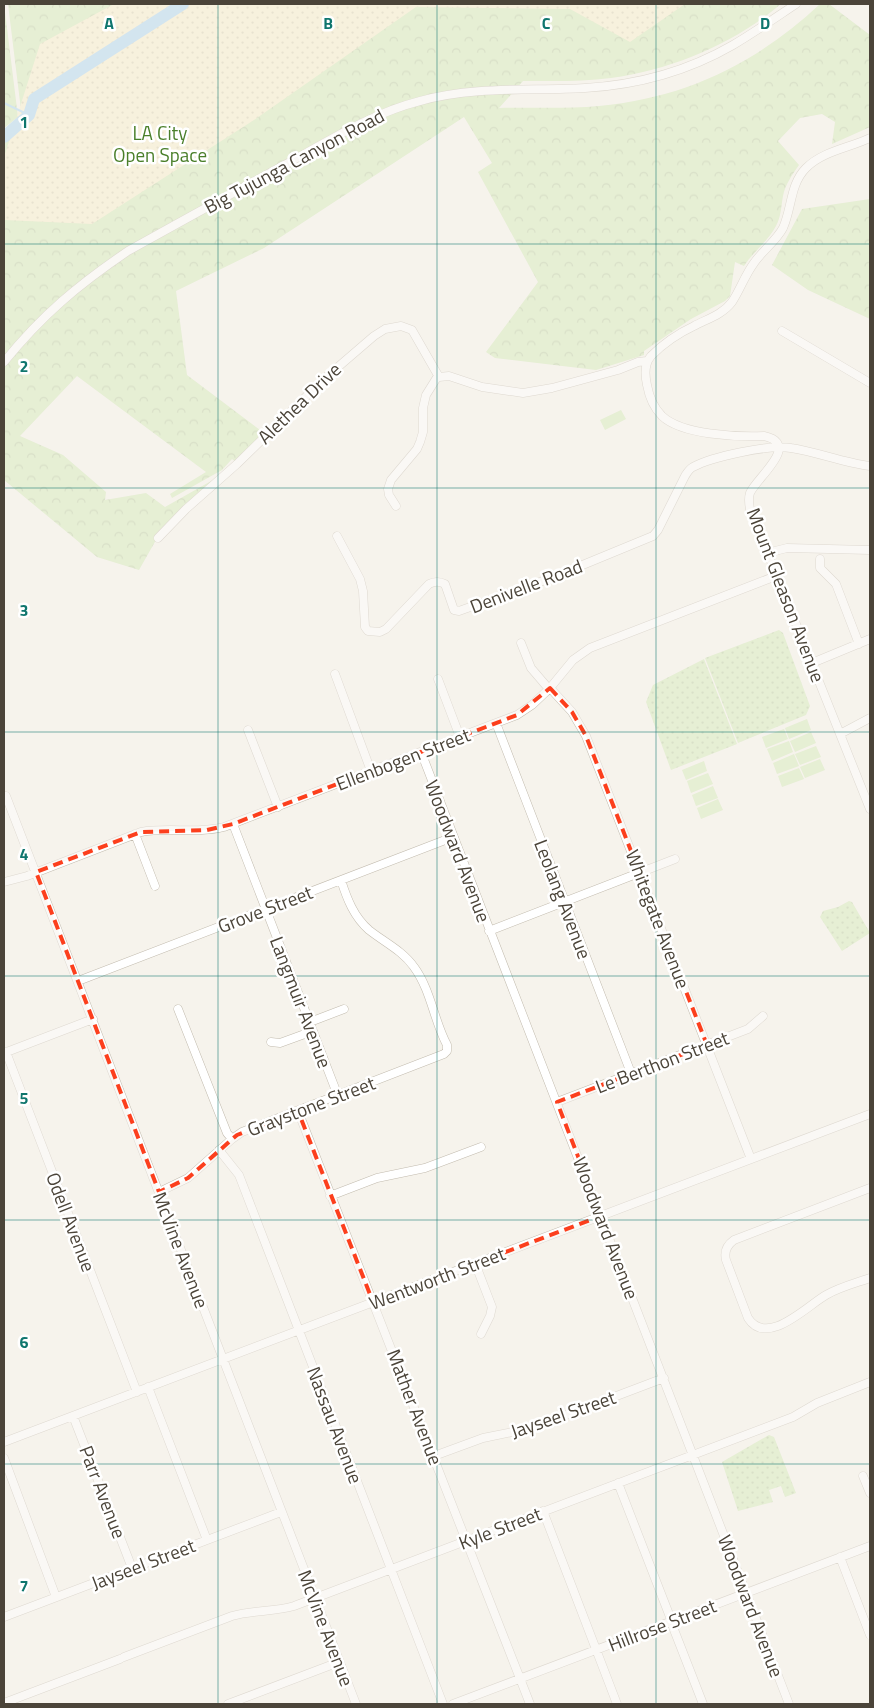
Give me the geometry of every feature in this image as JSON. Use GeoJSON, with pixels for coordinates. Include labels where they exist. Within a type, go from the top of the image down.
{"type":"FeatureCollection","features":[{"type":"Feature","properties":{"kind":"street","name":"Big Tujunga Canyon Road"},"geometry":{"type":"LineString","coordinates":[[4,362],[20,342],[62,300],[94,274],[128,251],[370,119],[418,101],[450,93],[486,90],[585,88],[644,80],[686,67],[731,46],[796,4]]}},
{"type":"Feature","properties":{"kind":"street"},"geometry":{"type":"LineString","coordinates":[[870,138],[821,157],[805,169],[797,180],[782,229],[750,269],[731,303],[715,316],[683,332],[655,352],[647,361],[646,378],[650,396],[658,411],[672,423],[718,436],[770,438],[777,443],[779,448],[794,448],[850,463],[870,466]]}},
{"type":"Feature","properties":{"kind":"street","name":"Alethea Drive"},"geometry":{"type":"LineString","coordinates":[[158,538],[186,509],[237,464],[324,379],[374,336],[385,329],[402,326],[412,330],[439,377]]}},
{"type":"Feature","properties":{"kind":"street"},"geometry":{"type":"LineString","coordinates":[[782,331],[870,383]]}},
{"type":"Feature","properties":{"kind":"street"},"geometry":{"type":"LineString","coordinates":[[396,506],[389,495],[389,484],[392,477],[406,462],[420,442],[423,432],[423,408],[426,395],[439,377],[449,376],[482,387],[523,393],[552,388],[647,361]]}},
{"type":"Feature","properties":{"kind":"street","name":"Denivelle Road"},"geometry":{"type":"LineString","coordinates":[[337,536],[360,579],[363,591],[365,627],[368,631],[380,632],[386,629],[424,588],[434,582],[440,581],[445,584],[454,610],[459,611],[551,578],[653,536],[658,530],[678,488],[691,468],[734,454],[779,448]]}},
{"type":"Feature","properties":{"kind":"street","name":"Mount Gleason Avenue"},"geometry":{"type":"LineString","coordinates":[[779,448],[779,454],[755,484],[749,498],[750,509],[870,809]]}},
{"type":"Feature","properties":{"kind":"street"},"geometry":{"type":"LineString","coordinates":[[767,553],[787,548],[870,550]]}},
{"type":"Feature","properties":{"kind":"street"},"geometry":{"type":"LineString","coordinates":[[820,560],[820,568],[836,584],[859,644]]}},
{"type":"Feature","properties":{"kind":"street","name":"Ellenbogen Street"},"geometry":{"type":"LineString","coordinates":[[4,882],[36,872],[135,834],[156,830],[207,830],[233,824],[496,724],[525,710],[550,689],[574,660],[590,648],[776,576]]}},
{"type":"Feature","properties":{"kind":"street"},"geometry":{"type":"LineString","coordinates":[[812,663],[870,639]]}},
{"type":"Feature","properties":{"kind":"street","name":"Whitegate Avenue"},"geometry":{"type":"LineString","coordinates":[[521,643],[531,668],[572,712],[586,736],[751,1159]]}},
{"type":"Feature","properties":{"kind":"street"},"geometry":{"type":"LineString","coordinates":[[335,674],[371,771]]}},
{"type":"Feature","properties":{"kind":"street"},"geometry":{"type":"LineString","coordinates":[[438,679],[460,737]]}},
{"type":"Feature","properties":{"kind":"street"},"geometry":{"type":"LineString","coordinates":[[840,734],[853,729],[870,718]]}},
{"type":"Feature","properties":{"kind":"street","name":"Leolang Avenue"},"geometry":{"type":"LineString","coordinates":[[496,724],[631,1073]]}},
{"type":"Feature","properties":{"kind":"street"},"geometry":{"type":"LineString","coordinates":[[248,730],[278,807]]}},
{"type":"Feature","properties":{"kind":"street","name":"Woodward Avenue"},"geometry":{"type":"LineString","coordinates":[[420,752],[789,1704]]}},
{"type":"Feature","properties":{"kind":"street","name":"McVine Avenue"},"geometry":{"type":"LineString","coordinates":[[6,796],[356,1704]]}},
{"type":"Feature","properties":{"kind":"street","name":"Langmuir Avenue"},"geometry":{"type":"LineString","coordinates":[[233,824],[338,1096]]}},
{"type":"Feature","properties":{"kind":"street"},"geometry":{"type":"LineString","coordinates":[[135,834],[155,886]]}},
{"type":"Feature","properties":{"kind":"street","name":"Grove Street"},"geometry":{"type":"LineString","coordinates":[[78,981],[453,837]]}},
{"type":"Feature","properties":{"kind":"street"},"geometry":{"type":"LineString","coordinates":[[489,931],[675,859]]}},
{"type":"Feature","properties":{"kind":"street","name":"Graystone Street"},"geometry":{"type":"LineString","coordinates":[[159,1192],[188,1178],[232,1139],[248,1130],[444,1054],[447,1051],[447,1045],[422,982],[414,967],[406,957],[363,924],[349,902],[341,880]]}},
{"type":"Feature","properties":{"kind":"street"},"geometry":{"type":"LineString","coordinates":[[178,1009],[227,1133],[232,1139]]}},
{"type":"Feature","properties":{"kind":"street"},"geometry":{"type":"LineString","coordinates":[[310,1022],[344,1009]]}},
{"type":"Feature","properties":{"kind":"street","name":"Le Berthon Street"},"geometry":{"type":"LineString","coordinates":[[557,1102],[748,1029],[763,1016]]}},
{"type":"Feature","properties":{"kind":"street"},"geometry":{"type":"LineString","coordinates":[[5,1052],[93,1019]]}},
{"type":"Feature","properties":{"kind":"street"},"geometry":{"type":"LineString","coordinates":[[271,1042],[280,1043],[313,1030]]}},
{"type":"Feature","properties":{"kind":"street","name":"Odell Avenue"},"geometry":{"type":"LineString","coordinates":[[5,1052],[137,1392]]}},
{"type":"Feature","properties":{"kind":"street","name":"Mather Avenue"},"geometry":{"type":"LineString","coordinates":[[298,1110],[530,1704]]}},
{"type":"Feature","properties":{"kind":"street","name":"Wentworth Street"},"geometry":{"type":"LineString","coordinates":[[4,1442],[870,1114]]}},
{"type":"Feature","properties":{"kind":"street"},"geometry":{"type":"LineString","coordinates":[[330,1196],[377,1178],[425,1168],[481,1147]]}},
{"type":"Feature","properties":{"kind":"street","name":"Nassau Avenue"},"geometry":{"type":"LineString","coordinates":[[219,1150],[239,1175],[443,1704]]}},
{"type":"Feature","properties":{"kind":"street"},"geometry":{"type":"LineString","coordinates":[[870,1188],[734,1240],[727,1247],[725,1253],[748,1318],[758,1327],[771,1328],[789,1321],[825,1295],[870,1278]]}},
{"type":"Feature","properties":{"kind":"street"},"geometry":{"type":"LineString","coordinates":[[475,1263],[492,1307],[490,1316],[481,1334]]}},
{"type":"Feature","properties":{"kind":"street","name":"Jayseel Street"},"geometry":{"type":"LineString","coordinates":[[434,1456],[483,1438],[532,1428],[664,1378]]}},
{"type":"Feature","properties":{"kind":"street","name":"Kyle Street"},"geometry":{"type":"LineString","coordinates":[[4,1702],[232,1616],[249,1612],[279,1610],[314,1598],[793,1418],[817,1403],[870,1382]]}},
{"type":"Feature","properties":{"kind":"street"},"geometry":{"type":"LineString","coordinates":[[148,1387],[207,1540]]}},
{"type":"Feature","properties":{"kind":"street","name":"Parr Avenue"},"geometry":{"type":"LineString","coordinates":[[73,1416],[132,1568]]}},
{"type":"Feature","properties":{"kind":"street"},"geometry":{"type":"LineString","coordinates":[[4,1458],[56,1597]]}},
{"type":"Feature","properties":{"kind":"street"},"geometry":{"type":"LineString","coordinates":[[863,1476],[870,1493]]}},
{"type":"Feature","properties":{"kind":"street"},"geometry":{"type":"LineString","coordinates":[[618,1483],[703,1704]]}},
{"type":"Feature","properties":{"kind":"street"},"geometry":{"type":"LineString","coordinates":[[543,1511],[617,1704]]}},
{"type":"Feature","properties":{"kind":"street","name":"Jayseel Street"},"geometry":{"type":"LineString","coordinates":[[4,1617],[281,1512]]}},
{"type":"Feature","properties":{"kind":"street","name":"Hillrose Street"},"geometry":{"type":"LineString","coordinates":[[454,1704],[870,1546]]}},
{"type":"Feature","properties":{"kind":"street"},"geometry":{"type":"LineString","coordinates":[[840,1557],[870,1635]]}},
{"type":"Feature","properties":{"kind":"street"},"geometry":{"type":"LineString","coordinates":[[228,1704],[340,1662]]}},
{"type":"Feature","properties":{"kind":"highlighted area"},"geometry":{"type":"Polygon","coordinates":[[[550,688],[572,712],[586,736],[707,1045],[557,1102],[601,1216],[373,1302],[298,1111],[237,1135],[188,1178],[159,1192],[36,872],[141,832],[207,830],[233,824],[517,715],[550,688]]]}},
{"type":"Feature","properties":{"kind":"green space"},"geometry":{"type":"Polygon","coordinates":[[[4,4],[18,117],[4,128],[4,4]]]}},
{"type":"Feature","properties":{"kind":"green space","name":"LA City Open Space"},"geometry":{"type":"Polygon","coordinates":[[[8,4],[781,4],[743,31],[702,53],[657,68],[611,78],[578,81],[523,81],[499,108],[599,106],[631,102],[691,86],[745,60],[771,44],[820,4],[829,4],[870,35],[870,127],[832,144],[835,122],[822,114],[800,118],[778,141],[799,165],[785,188],[781,212],[773,231],[744,266],[735,262],[730,296],[725,301],[691,319],[644,351],[644,355],[596,370],[495,358],[486,352],[538,282],[478,172],[492,163],[464,117],[264,248],[176,291],[187,375],[268,436],[232,473],[166,527],[156,540],[139,570],[97,557],[4,480],[4,133],[22,118],[8,4]],[[77,376],[20,436],[63,455],[106,492],[105,500],[146,493],[165,507],[220,476],[236,462],[232,459],[222,470],[172,498],[170,494],[206,472],[77,376]]]}},
{"type":"Feature","properties":{"kind":"green space"},"geometry":{"type":"Polygon","coordinates":[[[870,199],[870,319],[808,290],[772,265],[802,209],[870,199]]]}},
{"type":"Feature","properties":{"kind":"green space"},"geometry":{"type":"Polygon","coordinates":[[[621,410],[626,419],[605,430],[600,420],[621,410]]]}},
{"type":"Feature","properties":{"kind":"green space"},"geometry":{"type":"Polygon","coordinates":[[[779,630],[783,633],[810,706],[806,715],[738,743],[705,658],[779,630]]]}},
{"type":"Feature","properties":{"kind":"green space"},"geometry":{"type":"Polygon","coordinates":[[[704,659],[737,744],[671,770],[646,702],[653,685],[704,659]]]}},
{"type":"Feature","properties":{"kind":"green space"},"geometry":{"type":"Polygon","coordinates":[[[807,719],[811,730],[789,739],[785,728],[807,719]]]}},
{"type":"Feature","properties":{"kind":"green space"},"geometry":{"type":"Polygon","coordinates":[[[784,729],[788,739],[766,748],[762,737],[784,729]]]}},
{"type":"Feature","properties":{"kind":"green space"},"geometry":{"type":"Polygon","coordinates":[[[811,732],[816,743],[795,752],[790,741],[811,732]]]}},
{"type":"Feature","properties":{"kind":"green space"},"geometry":{"type":"Polygon","coordinates":[[[789,741],[793,752],[772,761],[767,749],[789,741]]]}},
{"type":"Feature","properties":{"kind":"green space"},"geometry":{"type":"Polygon","coordinates":[[[816,746],[821,757],[800,765],[795,754],[816,746]]]}},
{"type":"Feature","properties":{"kind":"green space"},"geometry":{"type":"Polygon","coordinates":[[[794,754],[799,766],[777,774],[773,763],[794,754]]]}},
{"type":"Feature","properties":{"kind":"green space"},"geometry":{"type":"Polygon","coordinates":[[[820,759],[825,770],[805,778],[800,767],[820,759]]]}},
{"type":"Feature","properties":{"kind":"green space"},"geometry":{"type":"Polygon","coordinates":[[[704,761],[707,771],[686,780],[682,770],[704,761]]]}},
{"type":"Feature","properties":{"kind":"green space"},"geometry":{"type":"Polygon","coordinates":[[[799,768],[804,779],[782,787],[778,776],[799,768]]]}},
{"type":"Feature","properties":{"kind":"green space"},"geometry":{"type":"Polygon","coordinates":[[[708,773],[713,784],[691,793],[687,781],[708,773]]]}},
{"type":"Feature","properties":{"kind":"green space"},"geometry":{"type":"Polygon","coordinates":[[[713,786],[718,798],[696,806],[692,795],[713,786]]]}},
{"type":"Feature","properties":{"kind":"green space"},"geometry":{"type":"Polygon","coordinates":[[[718,799],[723,810],[701,819],[697,808],[718,799]]]}},
{"type":"Feature","properties":{"kind":"green space"},"geometry":{"type":"Polygon","coordinates":[[[849,901],[852,902],[870,933],[842,951],[820,917],[823,911],[838,907],[849,901]]]}},
{"type":"Feature","properties":{"kind":"green space"},"geometry":{"type":"Polygon","coordinates":[[[769,1435],[774,1437],[796,1493],[785,1497],[781,1486],[769,1490],[773,1502],[738,1511],[722,1462],[769,1435]]]}},
{"type":"Feature","properties":{"kind":"sand"},"geometry":{"type":"Polygon","coordinates":[[[114,4],[685,4],[630,42],[570,9],[416,7],[254,120],[92,224],[4,220],[4,157],[40,44],[114,4]]]}},
{"type":"Feature","properties":{"kind":"waterway"},"geometry":{"type":"LineString","coordinates":[[4,137],[29,115],[34,99],[183,4]]}},
{"type":"Feature","properties":{"kind":"waterway"},"geometry":{"type":"LineString","coordinates":[[4,103],[29,115]]}}]}
